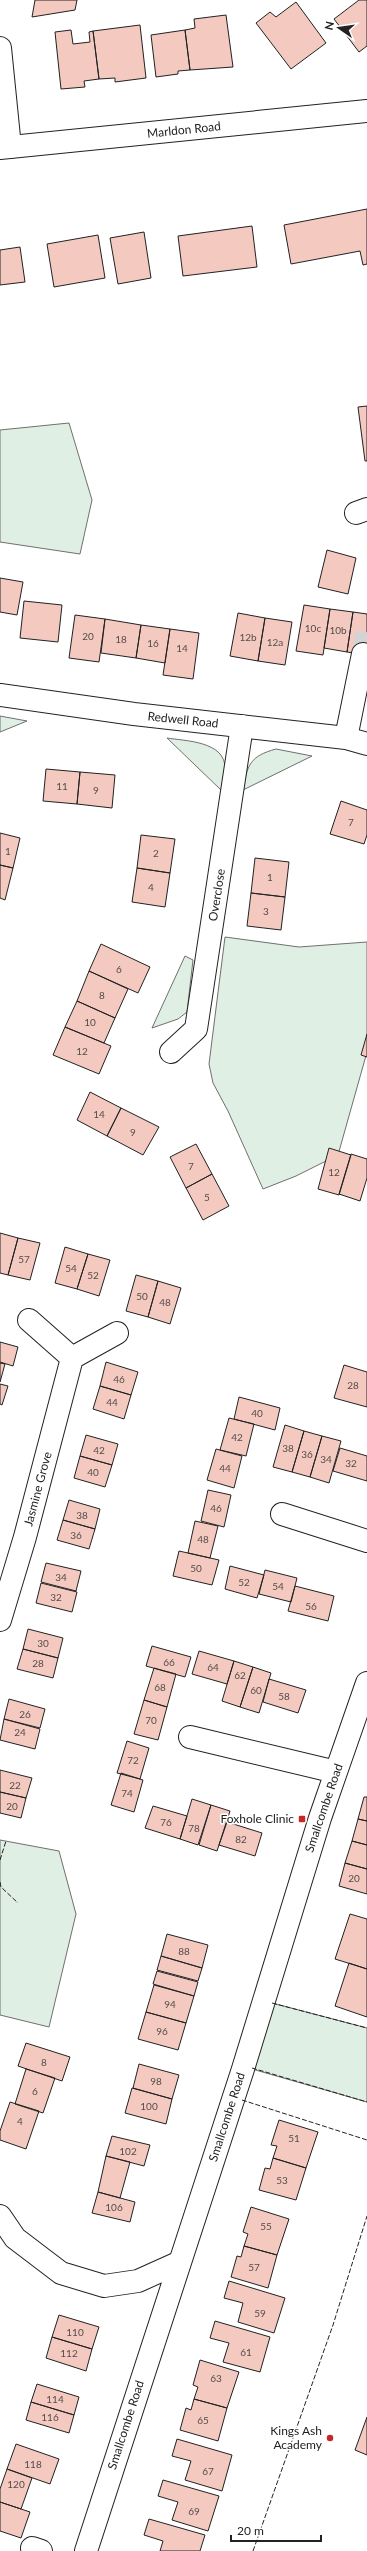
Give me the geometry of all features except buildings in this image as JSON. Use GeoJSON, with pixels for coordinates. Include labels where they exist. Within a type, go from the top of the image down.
{"type":"FeatureCollection","features":[{"type":"Feature","properties":{"kind":"street"},"geometry":{"type":"LineString","coordinates":[[0,48],[5,148]]}},
{"type":"Feature","properties":{"kind":"street","name":"Marldon Road"},"geometry":{"type":"LineString","coordinates":[[5,148],[367,111]]}},
{"type":"Feature","properties":{"kind":"street"},"geometry":{"type":"LineString","coordinates":[[346,738],[363,654]]}},
{"type":"Feature","properties":{"kind":"street","name":"Redwell Road"},"geometry":{"type":"LineString","coordinates":[[0,695],[134,714],[346,738],[367,744]]}},
{"type":"Feature","properties":{"kind":"street","name":"Overclose"},"geometry":{"type":"LineString","coordinates":[[171,1052],[196,1029],[242,726]]}},
{"type":"Feature","properties":{"kind":"street"},"geometry":{"type":"LineString","coordinates":[[29,1320],[72,1358],[117,1333]]}},
{"type":"Feature","properties":{"kind":"street","name":"Jasmine Grove"},"geometry":{"type":"LineString","coordinates":[[0,1620],[25,1537],[72,1358]]}},
{"type":"Feature","properties":{"kind":"street"},"geometry":{"type":"LineString","coordinates":[[282,1514],[367,1541]]}},
{"type":"Feature","properties":{"kind":"street","name":"Smallcombe Road"},"geometry":{"type":"LineString","coordinates":[[86,2551],[178,2263],[243,2069],[336,1772],[365,1695]]}},
{"type":"Feature","properties":{"kind":"street"},"geometry":{"type":"LineString","coordinates":[[190,1737],[336,1772]]}},
{"type":"Feature","properties":{"kind":"street"},"geometry":{"type":"LineString","coordinates":[[0,2216],[15,2238],[61,2273],[104,2286],[138,2281],[178,2263]]}},
{"type":"Feature","properties":{"kind":"green space"},"geometry":{"type":"Polygon","coordinates":[[[69,423],[92,500],[80,554],[0,542],[0,430],[69,423]]]}},
{"type":"Feature","properties":{"kind":"green space"},"geometry":{"type":"Polygon","coordinates":[[[0,716],[27,721],[0,732],[0,716]]]}},
{"type":"Feature","properties":{"kind":"green space"},"geometry":{"type":"Polygon","coordinates":[[[167,738],[203,744],[219,753],[224,760],[225,769],[221,790],[167,738]]]}},
{"type":"Feature","properties":{"kind":"green space"},"geometry":{"type":"Polygon","coordinates":[[[276,749],[312,756],[243,790],[248,768],[255,758],[276,749]]]}},
{"type":"Feature","properties":{"kind":"green space"},"geometry":{"type":"Polygon","coordinates":[[[225,937],[299,947],[367,942],[367,1052],[338,1155],[296,1176],[263,1189],[228,1111],[213,1083],[209,1064],[225,937]]]}},
{"type":"Feature","properties":{"kind":"green space"},"geometry":{"type":"Polygon","coordinates":[[[185,956],[193,960],[187,1012],[178,1019],[152,1028],[185,956]]]}},
{"type":"Feature","properties":{"kind":"green space"},"geometry":{"type":"Polygon","coordinates":[[[0,1840],[59,1851],[76,1914],[49,2027],[0,2015],[0,1840]]]}},
{"type":"Feature","properties":{"kind":"green space"},"geometry":{"type":"Polygon","coordinates":[[[272,2003],[367,2028],[367,2102],[252,2069],[272,2003]]]}},
{"type":"Feature","properties":{"kind":"tunnel"},"geometry":{"type":"LineString","coordinates":[[363,654],[367,630]]}},
{"type":"Feature","properties":{"kind":"fence"},"geometry":{"type":"LineString","coordinates":[[0,1860],[6,1841]]}},
{"type":"Feature","properties":{"kind":"fence"},"geometry":{"type":"LineString","coordinates":[[0,1882],[1,1887],[18,1903]]}},
{"type":"Feature","properties":{"kind":"fence"},"geometry":{"type":"LineString","coordinates":[[272,2003],[367,2028]]}},
{"type":"Feature","properties":{"kind":"fence"},"geometry":{"type":"LineString","coordinates":[[252,2068],[367,2102]]}},
{"type":"Feature","properties":{"kind":"fence"},"geometry":{"type":"LineString","coordinates":[[242,2100],[367,2140]]}},
{"type":"Feature","properties":{"kind":"fence"},"geometry":{"type":"LineString","coordinates":[[253,2551],[333,2325],[367,2216]]}},
{"type":"Feature","properties":{"kind":"place","name":"Foxhole Clinic"},"geometry":{"type":"Point","coordinates":[302,1819]}},
{"type":"Feature","properties":{"kind":"place","name":"Kings Ash Academy"},"geometry":{"type":"Point","coordinates":[330,2438]}}]}
